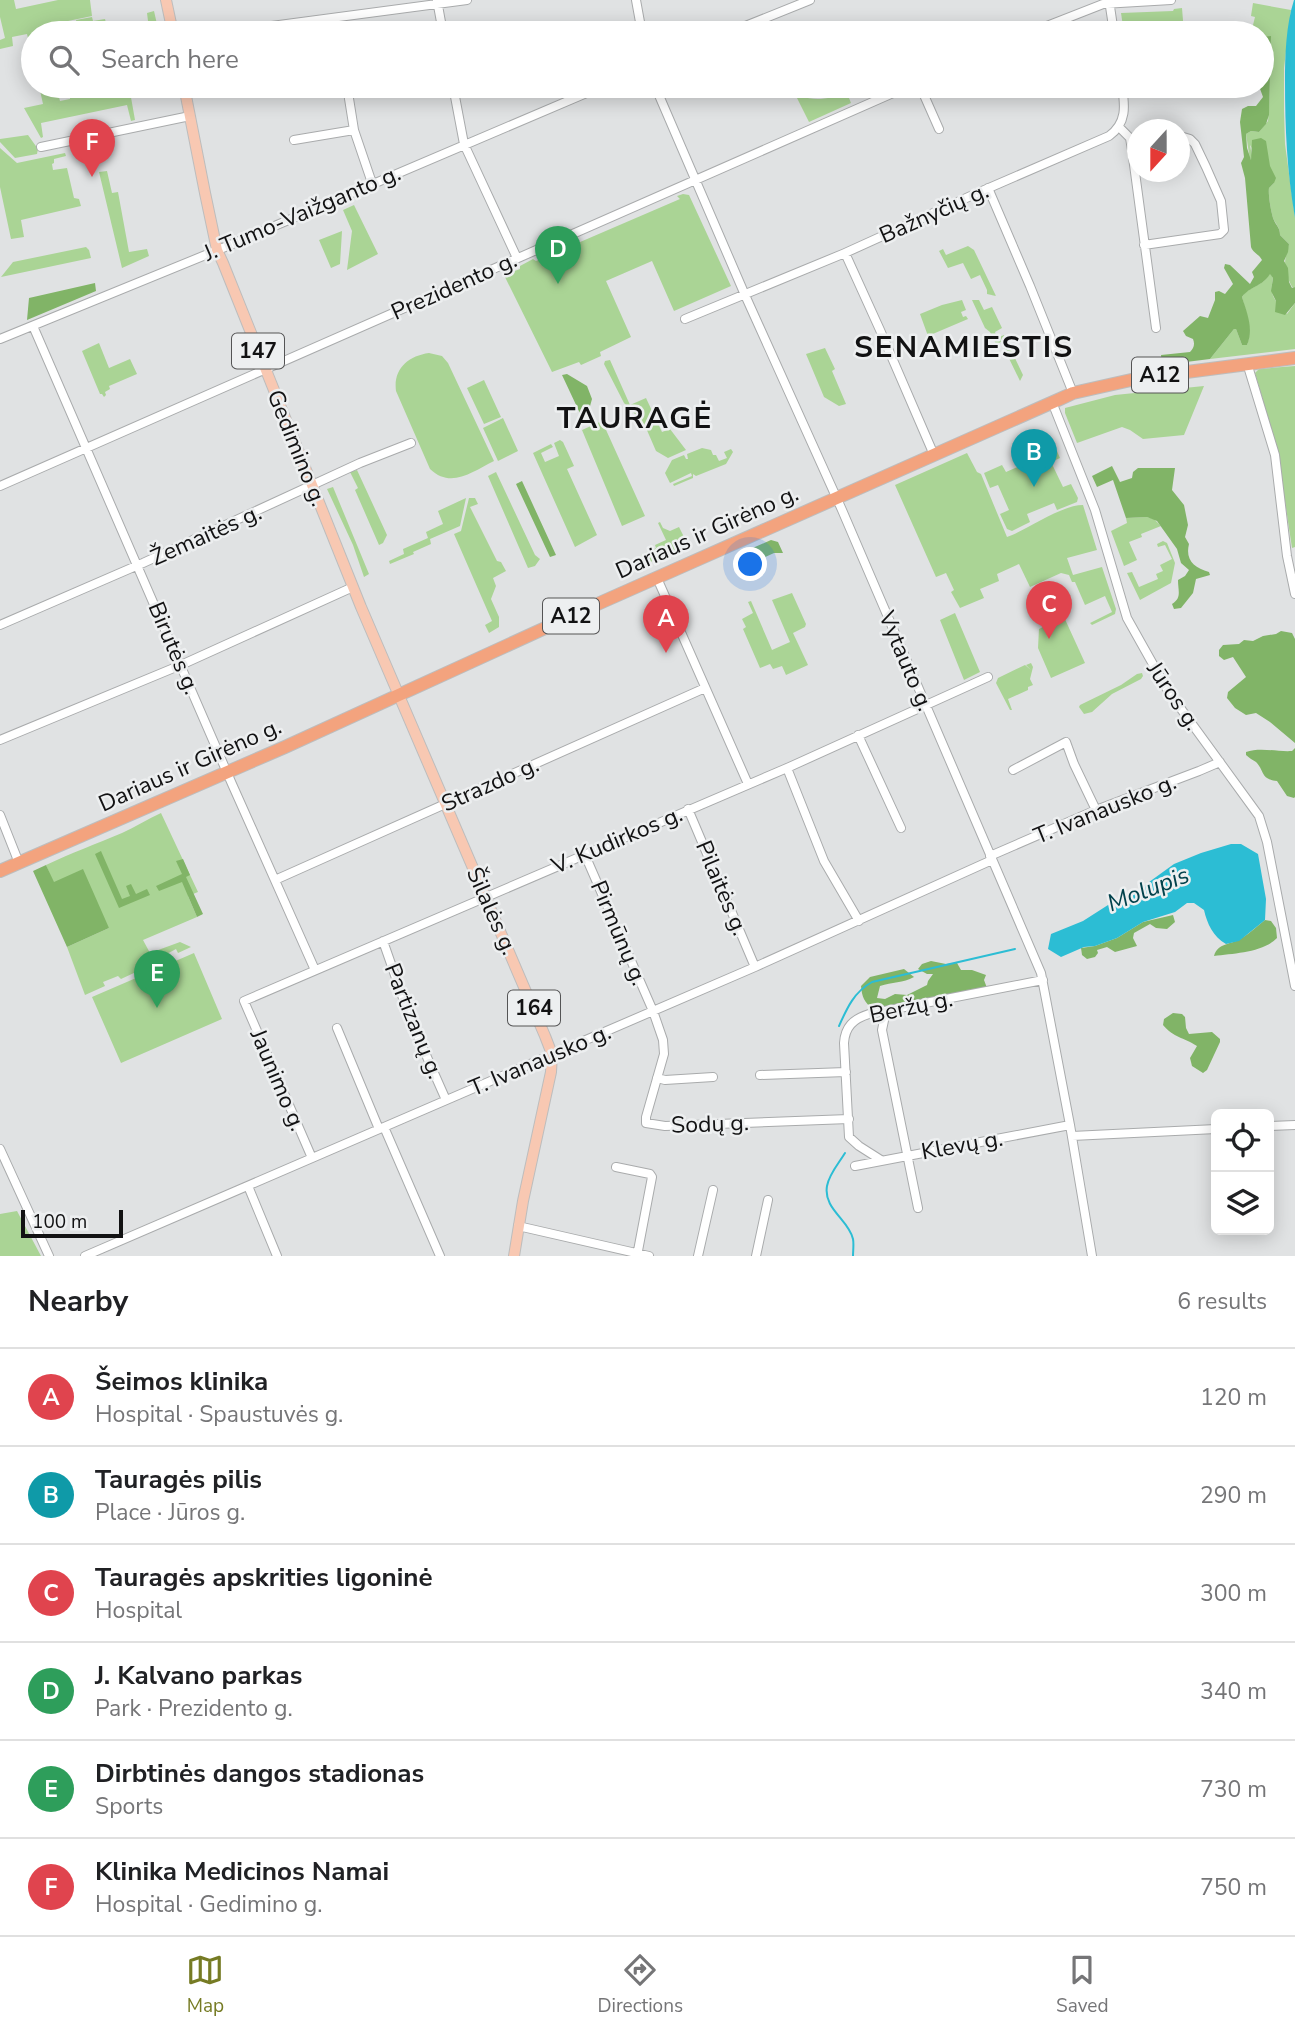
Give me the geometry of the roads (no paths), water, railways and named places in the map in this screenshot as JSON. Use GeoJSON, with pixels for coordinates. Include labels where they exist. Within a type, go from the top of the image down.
{"type":"FeatureCollection","features":[{"type":"Feature","properties":{"kind":"highway","name":"Dariaus ir Girėno g."},"geometry":{"type":"LineString","coordinates":[[0,871],[1073,393],[1140,378],[1295,358]]}},
{"type":"Feature","properties":{"kind":"main road"},"geometry":{"type":"LineString","coordinates":[[166,0],[170,21]]}},
{"type":"Feature","properties":{"kind":"main road","name":"Gedimino g."},"geometry":{"type":"LineString","coordinates":[[186,98],[218,250],[399,695]]}},
{"type":"Feature","properties":{"kind":"main road","name":"Šilalės g."},"geometry":{"type":"LineString","coordinates":[[399,695],[552,1054]]}},
{"type":"Feature","properties":{"kind":"main road","name":"164"},"geometry":{"type":"LineString","coordinates":[[514,1256],[551,1072],[552,1054]]}},
{"type":"Feature","properties":{"kind":"street"},"geometry":{"type":"LineString","coordinates":[[303,21],[467,0]]}},
{"type":"Feature","properties":{"kind":"street"},"geometry":{"type":"LineString","coordinates":[[636,0],[640,21]]}},
{"type":"Feature","properties":{"kind":"street"},"geometry":{"type":"LineString","coordinates":[[758,21],[810,0]]}},
{"type":"Feature","properties":{"kind":"street"},"geometry":{"type":"LineString","coordinates":[[1058,21],[1110,1],[1171,0]]}},
{"type":"Feature","properties":{"kind":"street"},"geometry":{"type":"LineString","coordinates":[[1110,1],[1112,21]]}},
{"type":"Feature","properties":{"kind":"street"},"geometry":{"type":"LineString","coordinates":[[437,2],[441,21]]}},
{"type":"Feature","properties":{"kind":"street"},"geometry":{"type":"LineString","coordinates":[[349,98],[354,130],[372,183]]}},
{"type":"Feature","properties":{"kind":"street"},"geometry":{"type":"LineString","coordinates":[[455,98],[464,144],[517,258]]}},
{"type":"Feature","properties":{"kind":"street","name":"J. Tumo-Vaižganto g."},"geometry":{"type":"LineString","coordinates":[[0,339],[218,250],[574,98]]}},
{"type":"Feature","properties":{"kind":"street","name":"Vytauto g."},"geometry":{"type":"LineString","coordinates":[[660,98],[926,705],[1043,980],[1092,1256]]}},
{"type":"Feature","properties":{"kind":"street","name":"Prezidento g."},"geometry":{"type":"LineString","coordinates":[[0,486],[882,98]]}},
{"type":"Feature","properties":{"kind":"street"},"geometry":{"type":"LineString","coordinates":[[925,98],[939,129]]}},
{"type":"Feature","properties":{"kind":"street"},"geometry":{"type":"LineString","coordinates":[[1123,98],[1124,113],[1119,127],[1127,133]]}},
{"type":"Feature","properties":{"kind":"street"},"geometry":{"type":"LineString","coordinates":[[41,147],[190,116]]}},
{"type":"Feature","properties":{"kind":"street","name":"Bažnyčių g."},"geometry":{"type":"LineString","coordinates":[[685,319],[845,253],[1109,136],[1119,127]]}},
{"type":"Feature","properties":{"kind":"street"},"geometry":{"type":"LineString","coordinates":[[294,140],[354,130]]}},
{"type":"Feature","properties":{"kind":"street"},"geometry":{"type":"LineString","coordinates":[[1144,245],[1220,234],[1224,230],[1222,201],[1195,144],[1190,140]]}},
{"type":"Feature","properties":{"kind":"street"},"geometry":{"type":"LineString","coordinates":[[1138,182],[1156,328]]}},
{"type":"Feature","properties":{"kind":"street"},"geometry":{"type":"LineString","coordinates":[[988,188],[1073,393]]}},
{"type":"Feature","properties":{"kind":"street"},"geometry":{"type":"LineString","coordinates":[[845,253],[933,455]]}},
{"type":"Feature","properties":{"kind":"street","name":"Birutės g."},"geometry":{"type":"LineString","coordinates":[[33,326],[315,970]]}},
{"type":"Feature","properties":{"kind":"street"},"geometry":{"type":"LineString","coordinates":[[1247,363],[1275,455],[1287,556],[1295,594]]}},
{"type":"Feature","properties":{"kind":"street","name":"Jūros g."},"geometry":{"type":"LineString","coordinates":[[1052,402],[1096,510],[1127,618],[1168,691],[1252,806],[1264,830],[1295,986]]}},
{"type":"Feature","properties":{"kind":"street","name":"Žemaitės g."},"geometry":{"type":"LineString","coordinates":[[0,625],[411,443]]}},
{"type":"Feature","properties":{"kind":"street"},"geometry":{"type":"LineString","coordinates":[[657,578],[748,784]]}},
{"type":"Feature","properties":{"kind":"street"},"geometry":{"type":"LineString","coordinates":[[0,740],[181,664],[353,587]]}},
{"type":"Feature","properties":{"kind":"street","name":"V. Kudirkos g."},"geometry":{"type":"LineString","coordinates":[[244,1002],[787,768],[988,677]]}},
{"type":"Feature","properties":{"kind":"street","name":"Strazdo g."},"geometry":{"type":"LineString","coordinates":[[275,880],[705,688]]}},
{"type":"Feature","properties":{"kind":"street"},"geometry":{"type":"LineString","coordinates":[[858,735],[901,828]]}},
{"type":"Feature","properties":{"kind":"street"},"geometry":{"type":"LineString","coordinates":[[1013,770],[1066,742],[1096,810]]}},
{"type":"Feature","properties":{"kind":"street","name":"T. Ivanausko g."},"geometry":{"type":"LineString","coordinates":[[85,1256],[755,967],[1096,810],[1220,762]]}},
{"type":"Feature","properties":{"kind":"street"},"geometry":{"type":"LineString","coordinates":[[787,768],[824,861],[859,921]]}},
{"type":"Feature","properties":{"kind":"street","name":"Pilaitės g."},"geometry":{"type":"LineString","coordinates":[[688,809],[755,967]]}},
{"type":"Feature","properties":{"kind":"street"},"geometry":{"type":"LineString","coordinates":[[0,815],[19,863]]}},
{"type":"Feature","properties":{"kind":"street","name":"Pirmūnų g."},"geometry":{"type":"LineString","coordinates":[[585,855],[653,1011]]}},
{"type":"Feature","properties":{"kind":"street","name":"Partizanų g."},"geometry":{"type":"LineString","coordinates":[[383,941],[411,1021],[446,1100]]}},
{"type":"Feature","properties":{"kind":"street","name":"Beržų g."},"geometry":{"type":"LineString","coordinates":[[881,1160],[849,1137],[845,1032],[849,1025],[861,1016],[1043,980]]}},
{"type":"Feature","properties":{"kind":"street","name":"Jaunimo g."},"geometry":{"type":"LineString","coordinates":[[244,1002],[312,1158]]}},
{"type":"Feature","properties":{"kind":"street","name":"Sodų g."},"geometry":{"type":"LineString","coordinates":[[653,1011],[664,1048],[646,1123],[665,1126],[849,1119]]}},
{"type":"Feature","properties":{"kind":"street"},"geometry":{"type":"LineString","coordinates":[[886,1012],[882,1030],[918,1208]]}},
{"type":"Feature","properties":{"kind":"street"},"geometry":{"type":"LineString","coordinates":[[337,1028],[440,1256]]}},
{"type":"Feature","properties":{"kind":"street"},"geometry":{"type":"LineString","coordinates":[[761,1075],[846,1072]]}},
{"type":"Feature","properties":{"kind":"street"},"geometry":{"type":"LineString","coordinates":[[657,1078],[665,1080],[713,1077]]}},
{"type":"Feature","properties":{"kind":"street","name":"Klevų g."},"geometry":{"type":"LineString","coordinates":[[855,1166],[1070,1125]]}},
{"type":"Feature","properties":{"kind":"street"},"geometry":{"type":"LineString","coordinates":[[1274,1126],[1295,1125]]}},
{"type":"Feature","properties":{"kind":"street"},"geometry":{"type":"LineString","coordinates":[[1072,1136],[1211,1129]]}},
{"type":"Feature","properties":{"kind":"street"},"geometry":{"type":"LineString","coordinates":[[0,1149],[49,1256]]}},
{"type":"Feature","properties":{"kind":"street"},"geometry":{"type":"LineString","coordinates":[[616,1167],[650,1174],[652,1177],[638,1255]]}},
{"type":"Feature","properties":{"kind":"street"},"geometry":{"type":"LineString","coordinates":[[248,1186],[277,1256]]}},
{"type":"Feature","properties":{"kind":"street"},"geometry":{"type":"LineString","coordinates":[[698,1256],[713,1189]]}},
{"type":"Feature","properties":{"kind":"street"},"geometry":{"type":"LineString","coordinates":[[757,1256],[768,1200]]}},
{"type":"Feature","properties":{"kind":"street"},"geometry":{"type":"LineString","coordinates":[[518,1226],[649,1256]]}},
{"type":"Feature","properties":{"kind":"water"},"geometry":{"type":"Polygon","coordinates":[[[1294,0],[1295,218],[1285,116],[1286,51],[1294,0]]]}},
{"type":"Feature","properties":{"kind":"water"},"geometry":{"type":"Polygon","coordinates":[[[1231,844],[1241,844],[1258,854],[1266,899],[1265,920],[1239,941],[1226,944],[1221,941],[1211,929],[1204,910],[1194,903],[1187,903],[1175,912],[1143,922],[1117,938],[1095,946],[1084,947],[1061,957],[1048,949],[1051,934],[1083,921],[1119,898],[1138,890],[1174,864],[1231,844]]]}},
{"type":"Feature","properties":{"kind":"waterway","name":"Molupis"},"geometry":{"type":"LineString","coordinates":[[839,1026],[856,996],[872,982],[1015,949]]}},
{"type":"Feature","properties":{"kind":"waterway","name":"Molupis"},"geometry":{"type":"LineString","coordinates":[[845,1153],[830,1177],[827,1194],[832,1208],[851,1232],[853,1256]]}},
{"type":"Feature","properties":{"kind":"place","name":"Klinika Medicinos Namai"},"geometry":{"type":"Point","coordinates":[92,177]}},
{"type":"Feature","properties":{"kind":"place","name":"J. Kalvano parkas"},"geometry":{"type":"Point","coordinates":[558,284]}},
{"type":"Feature","properties":{"kind":"place","name":"Tauragės pilis"},"geometry":{"type":"Point","coordinates":[1034,487]}},
{"type":"Feature","properties":{"kind":"place","name":"Tauragės apskrities ligoninė"},"geometry":{"type":"Point","coordinates":[1049,639]}},
{"type":"Feature","properties":{"kind":"place","name":"Šeimos klinika"},"geometry":{"type":"Point","coordinates":[666,653]}},
{"type":"Feature","properties":{"kind":"place","name":"Dirbtinės dangos stadionas"},"geometry":{"type":"Point","coordinates":[157,1008]}},
{"type":"Feature","properties":{"kind":"district","name":"SENAMIESTIS"},"geometry":{"type":"Point","coordinates":[964,347]}},
{"type":"Feature","properties":{"kind":"district","name":"TAURAGĖ"},"geometry":{"type":"Point","coordinates":[635,418]}}]}
